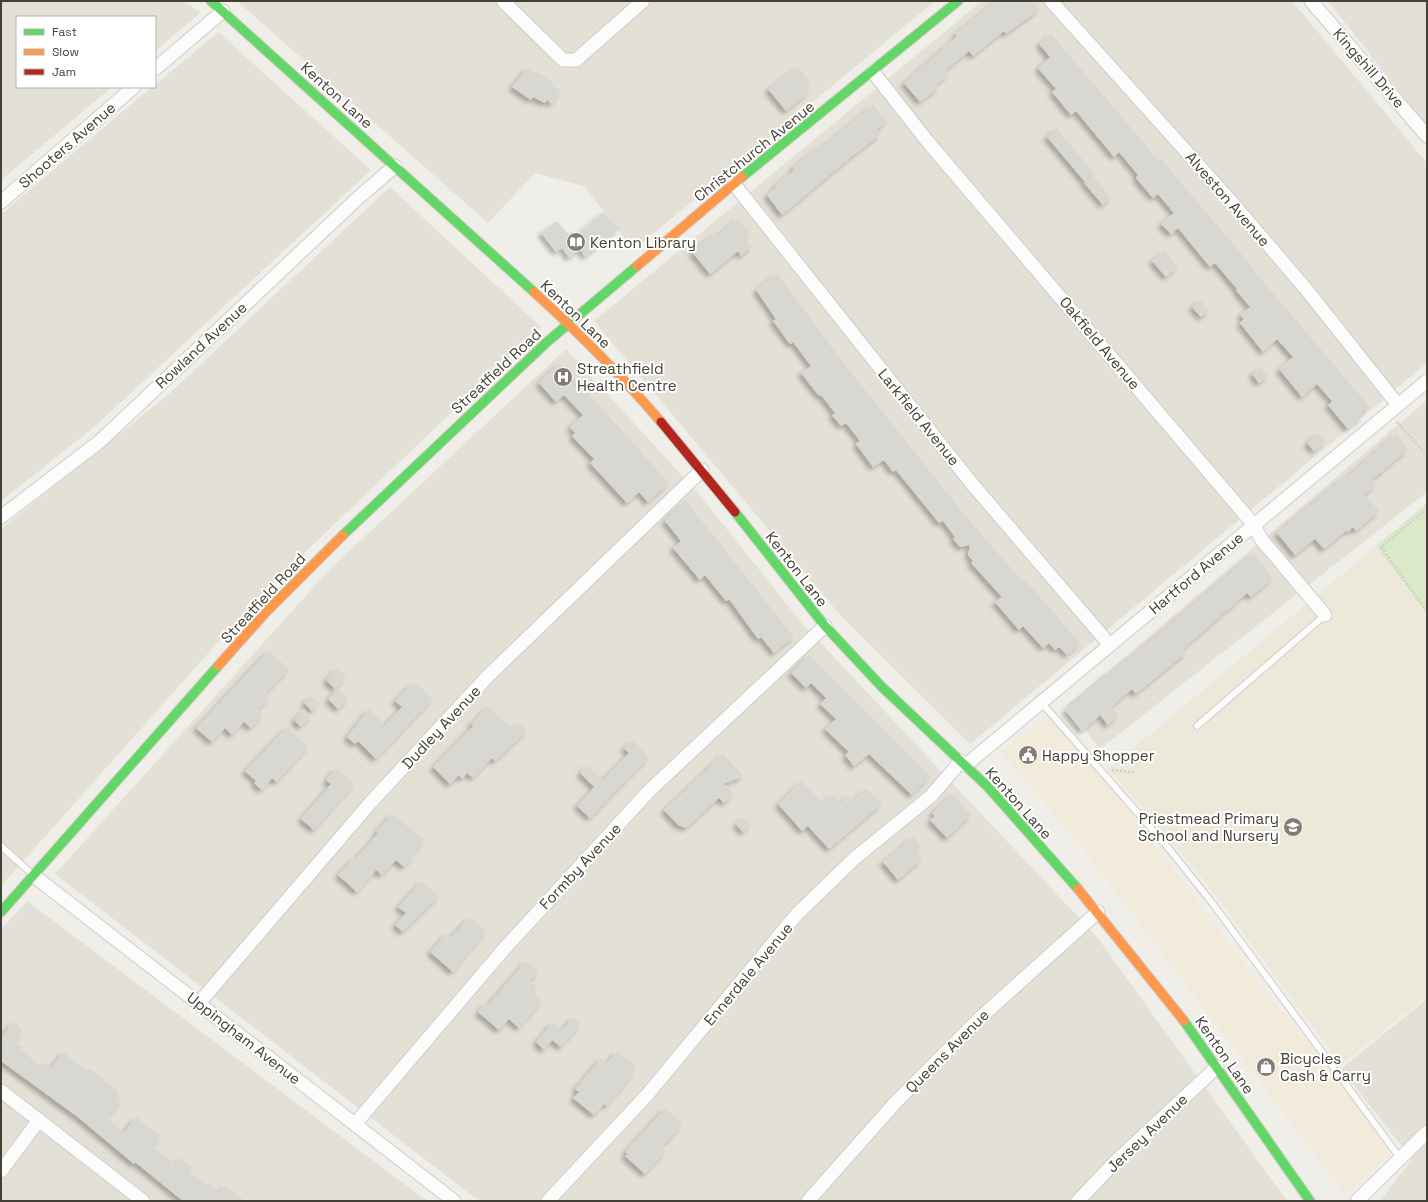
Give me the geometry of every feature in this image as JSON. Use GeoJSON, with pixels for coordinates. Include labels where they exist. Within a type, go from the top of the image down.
{"type":"FeatureCollection","features":[{"type":"Feature","properties":{"kind":"street","name":"Kenton Lane"},"geometry":{"type":"LineString","coordinates":[[211,1],[568,323],[640,397],[702,470],[825,626],[882,686],[963,763],[1098,912],[1190,1029],[1310,1201]]}},
{"type":"Feature","properties":{"kind":"street"},"geometry":{"type":"LineString","coordinates":[[503,1],[562,60],[576,60],[643,1]]}},
{"type":"Feature","properties":{"kind":"street","name":"Christchurch Avenue"},"geometry":{"type":"LineString","coordinates":[[568,323],[734,184],[873,72],[958,1]]}},
{"type":"Feature","properties":{"kind":"street","name":"Alveston Avenue"},"geometry":{"type":"LineString","coordinates":[[1051,1],[1238,209],[1306,289],[1393,409]]}},
{"type":"Feature","properties":{"kind":"street","name":"Kingshill Drive"},"geometry":{"type":"LineString","coordinates":[[1310,1],[1425,130]]}},
{"type":"Feature","properties":{"kind":"street"},"geometry":{"type":"LineString","coordinates":[[156,67],[223,11]]}},
{"type":"Feature","properties":{"kind":"street","name":"Oakfield Avenue"},"geometry":{"type":"LineString","coordinates":[[873,72],[928,142],[1254,525],[1261,539],[1325,615]]}},
{"type":"Feature","properties":{"kind":"street","name":"Shooters Avenue"},"geometry":{"type":"LineString","coordinates":[[1,202],[133,88]]}},
{"type":"Feature","properties":{"kind":"street","name":"Rowland Avenue"},"geometry":{"type":"LineString","coordinates":[[1,517],[99,442],[358,198],[395,166]]}},
{"type":"Feature","properties":{"kind":"street","name":"Larkfield Avenue"},"geometry":{"type":"LineString","coordinates":[[734,184],[973,485],[1110,645]]}},
{"type":"Feature","properties":{"kind":"street","name":"Streatfield Road"},"geometry":{"type":"LineString","coordinates":[[1,912],[267,611],[344,534],[568,323]]}},
{"type":"Feature","properties":{"kind":"street","name":"Hartford Avenue"},"geometry":{"type":"LineString","coordinates":[[963,763],[1110,645],[1427,380]]}},
{"type":"Feature","properties":{"kind":"street","name":"Dudley Avenue"},"geometry":{"type":"LineString","coordinates":[[199,1003],[371,802],[488,676],[702,470]]}},
{"type":"Feature","properties":{"kind":"street","name":"Formby Avenue"},"geometry":{"type":"LineString","coordinates":[[355,1124],[504,949],[649,791],[825,626]]}},
{"type":"Feature","properties":{"kind":"street","name":"Ennerdale Avenue"},"geometry":{"type":"LineString","coordinates":[[548,1201],[647,1095],[797,914],[855,858],[932,796],[963,763]]}},
{"type":"Feature","properties":{"kind":"street","name":"Uppingham Avenue"},"geometry":{"type":"LineString","coordinates":[[34,876],[454,1201]]}},
{"type":"Feature","properties":{"kind":"street","name":"Queens Avenue"},"geometry":{"type":"LineString","coordinates":[[808,1201],[895,1103],[981,1017],[1098,912]]}},
{"type":"Feature","properties":{"kind":"street","name":"Jersey Avenue"},"geometry":{"type":"LineString","coordinates":[[1078,1201],[1115,1162],[1217,1067]]}},
{"type":"Feature","properties":{"kind":"street"},"geometry":{"type":"LineString","coordinates":[[1,1091],[143,1201]]}},
{"type":"Feature","properties":{"kind":"street"},"geometry":{"type":"LineString","coordinates":[[1,1171],[38,1120]]}},
{"type":"Feature","properties":{"kind":"street"},"geometry":{"type":"LineString","coordinates":[[1357,1201],[1427,1132]]}},
{"type":"Feature","properties":{"kind":"lane"},"geometry":{"type":"LineString","coordinates":[[1198,726],[1325,615]]}},
{"type":"Feature","properties":{"kind":"lane"},"geometry":{"type":"LineString","coordinates":[[1040,701],[1165,844],[1213,904],[1400,1158]]}},
{"type":"Feature","properties":{"kind":"lane"},"geometry":{"type":"LineString","coordinates":[[1,846],[34,876]]}},
{"type":"Feature","properties":{"kind":"path"},"geometry":{"type":"LineString","coordinates":[[1393,409],[1427,456]]}},
{"type":"Feature","properties":{"kind":"path"},"geometry":{"type":"LineString","coordinates":[[1427,509],[1381,547],[1427,612]]}},
{"type":"Feature","properties":{"kind":"shaded area"},"geometry":{"type":"Polygon","coordinates":[[[1,1],[185,1],[200,13],[156,50],[156,16],[16,16],[16,88],[111,88],[1,180],[1,1]]]}},
{"type":"Feature","properties":{"kind":"shaded area"},"geometry":{"type":"Polygon","coordinates":[[[237,1],[935,1],[633,250],[584,186],[535,173],[488,223],[237,1]]]}},
{"type":"Feature","properties":{"kind":"shaded area"},"geometry":{"type":"Polygon","coordinates":[[[982,1],[1292,1],[1427,163],[1427,363],[970,744],[841,616],[594,321],[982,1]]]}},
{"type":"Feature","properties":{"kind":"shaded area"},"geometry":{"type":"Polygon","coordinates":[[[1328,1],[1427,1],[1427,127],[1328,1]]]}},
{"type":"Feature","properties":{"kind":"shaded area"},"geometry":{"type":"Polygon","coordinates":[[[218,32],[371,170],[93,428],[1,501],[1,214],[151,88],[156,88],[156,84],[218,32]]]}},
{"type":"Feature","properties":{"kind":"shaded area"},"geometry":{"type":"Polygon","coordinates":[[[390,187],[541,327],[260,595],[1,886],[1,529],[169,394],[390,187]]]}},
{"type":"Feature","properties":{"kind":"shaded area"},"geometry":{"type":"Polygon","coordinates":[[[566,349],[698,493],[800,621],[1097,937],[1287,1201],[479,1201],[55,874],[330,569],[566,349]]]}},
{"type":"Feature","properties":{"kind":"shaded area"},"geometry":{"type":"Polygon","coordinates":[[[1427,400],[1427,492],[1100,749],[1067,706],[1427,400]]]}},
{"type":"Feature","properties":{"kind":"shaded area","name":"Priestmead Primary School and Nursery"},"geometry":{"type":"Polygon","coordinates":[[[1376,546],[1427,615],[1427,996],[1341,1065],[1208,885],[1108,769],[1376,546]]]}},
{"type":"Feature","properties":{"kind":"shaded area"},"geometry":{"type":"Polygon","coordinates":[[[1053,709],[1263,988],[1398,1149],[1344,1193],[1083,849],[1001,752],[1053,709]]]}},
{"type":"Feature","properties":{"kind":"shaded area"},"geometry":{"type":"Polygon","coordinates":[[[27,901],[427,1201],[1,1201],[1,930],[27,901]]]}},
{"type":"Feature","properties":{"kind":"shaded area"},"geometry":{"type":"Polygon","coordinates":[[[1427,999],[1427,1201],[1380,1201],[1412,1159],[1341,1069],[1427,999]]]}},
{"type":"Feature","properties":{"kind":"green space"},"geometry":{"type":"Polygon","coordinates":[[[1427,503],[1427,614],[1376,546],[1427,503]]]}},
{"type":"Feature","properties":{"kind":"building"},"geometry":{"type":"Polygon","coordinates":[[[996,1],[1032,1],[1039,10],[1006,34],[1004,31],[973,56],[969,51],[945,71],[948,75],[937,84],[939,87],[920,102],[904,83],[957,36],[955,34],[996,1]]]}},
{"type":"Feature","properties":{"kind":"building"},"geometry":{"type":"Polygon","coordinates":[[[1051,34],[1159,161],[1161,159],[1369,406],[1361,413],[1363,416],[1348,429],[1328,405],[1332,401],[1317,384],[1302,397],[1279,369],[1293,357],[1277,339],[1263,352],[1240,323],[1244,319],[1240,315],[1250,307],[1236,290],[1237,289],[1215,263],[1210,267],[1178,228],[1171,234],[1161,224],[1174,213],[1158,194],[1153,198],[1136,178],[1138,175],[1119,152],[1114,157],[1076,111],[1071,115],[1052,92],[1056,89],[1038,68],[1050,57],[1039,44],[1051,34]]]}},
{"type":"Feature","properties":{"kind":"building"},"geometry":{"type":"Polygon","coordinates":[[[798,67],[810,82],[807,85],[810,88],[806,91],[808,93],[786,111],[768,89],[798,67]]]}},
{"type":"Feature","properties":{"kind":"building"},"geometry":{"type":"Polygon","coordinates":[[[527,68],[536,75],[538,72],[553,83],[551,85],[561,91],[552,104],[547,100],[545,103],[533,97],[531,100],[512,87],[527,68]]]}},
{"type":"Feature","properties":{"kind":"building"},"geometry":{"type":"Polygon","coordinates":[[[873,105],[887,122],[876,130],[880,135],[782,215],[767,195],[794,170],[792,168],[818,147],[820,149],[873,105]]]}},
{"type":"Feature","properties":{"kind":"building"},"geometry":{"type":"Polygon","coordinates":[[[1056,128],[1094,173],[1085,182],[1047,137],[1056,128]]]}},
{"type":"Feature","properties":{"kind":"building"},"geometry":{"type":"Polygon","coordinates":[[[1093,176],[1111,198],[1103,205],[1084,183],[1093,176]]]}},
{"type":"Feature","properties":{"kind":"building","name":"Kenton Library"},"geometry":{"type":"Polygon","coordinates":[[[603,212],[619,229],[585,257],[580,249],[569,258],[562,248],[556,252],[541,233],[557,221],[568,234],[572,232],[577,235],[603,212]]]}},
{"type":"Feature","properties":{"kind":"building"},"geometry":{"type":"Polygon","coordinates":[[[738,218],[750,233],[744,238],[752,247],[741,256],[738,251],[710,274],[692,252],[715,233],[717,236],[738,218]]]}},
{"type":"Feature","properties":{"kind":"building"},"geometry":{"type":"Polygon","coordinates":[[[1164,251],[1178,267],[1166,277],[1152,261],[1164,251]]]}},
{"type":"Feature","properties":{"kind":"building"},"geometry":{"type":"Polygon","coordinates":[[[777,273],[842,361],[964,514],[1022,581],[1024,579],[1080,643],[1067,655],[1059,647],[1055,650],[1049,643],[1043,648],[1023,626],[1019,630],[995,602],[1002,597],[971,563],[973,561],[968,555],[970,545],[960,547],[953,539],[955,537],[943,521],[939,523],[896,470],[893,472],[884,460],[873,467],[856,444],[860,441],[846,423],[841,426],[832,415],[835,413],[801,373],[811,366],[793,342],[790,344],[773,321],[776,319],[756,290],[777,273]]]}},
{"type":"Feature","properties":{"kind":"building"},"geometry":{"type":"Polygon","coordinates":[[[1200,300],[1209,311],[1201,317],[1192,307],[1200,300]]]}},
{"type":"Feature","properties":{"kind":"building"},"geometry":{"type":"Polygon","coordinates":[[[559,363],[669,483],[648,502],[639,492],[627,503],[590,463],[594,459],[572,436],[575,433],[570,427],[583,415],[564,395],[556,402],[539,383],[559,363]]]}},
{"type":"Feature","properties":{"kind":"building"},"geometry":{"type":"Polygon","coordinates":[[[1260,367],[1268,376],[1259,383],[1252,374],[1260,367]]]}},
{"type":"Feature","properties":{"kind":"building"},"geometry":{"type":"Polygon","coordinates":[[[1318,433],[1325,441],[1314,451],[1307,443],[1318,433]]]}},
{"type":"Feature","properties":{"kind":"building"},"geometry":{"type":"Polygon","coordinates":[[[1396,434],[1408,449],[1372,480],[1376,485],[1365,495],[1379,511],[1356,531],[1353,527],[1348,532],[1347,530],[1324,549],[1315,539],[1295,555],[1277,533],[1346,476],[1347,477],[1396,434]]]}},
{"type":"Feature","properties":{"kind":"building"},"geometry":{"type":"Polygon","coordinates":[[[686,501],[794,637],[774,653],[761,637],[758,639],[729,599],[726,601],[705,575],[700,580],[673,548],[681,541],[665,521],[686,501]]]}},
{"type":"Feature","properties":{"kind":"building"},"geometry":{"type":"Polygon","coordinates":[[[1253,554],[1273,578],[1251,597],[1247,593],[1183,649],[1186,653],[1136,694],[1132,689],[1111,707],[1118,715],[1108,725],[1100,715],[1082,731],[1065,710],[1109,672],[1110,673],[1134,655],[1253,554]]]}},
{"type":"Feature","properties":{"kind":"building"},"geometry":{"type":"Polygon","coordinates":[[[268,651],[289,669],[265,694],[269,698],[258,710],[263,715],[251,728],[244,722],[232,735],[225,728],[212,742],[196,728],[268,651]]]}},
{"type":"Feature","properties":{"kind":"building"},"geometry":{"type":"Polygon","coordinates":[[[809,655],[930,776],[912,795],[869,754],[854,766],[845,755],[849,752],[825,729],[836,719],[820,704],[826,698],[811,683],[806,688],[791,673],[809,655]]]}},
{"type":"Feature","properties":{"kind":"building"},"geometry":{"type":"Polygon","coordinates":[[[337,668],[346,677],[335,689],[326,680],[337,668]]]}},
{"type":"Feature","properties":{"kind":"building"},"geometry":{"type":"Polygon","coordinates":[[[412,684],[417,684],[433,699],[376,759],[358,741],[355,744],[347,737],[369,709],[385,725],[402,707],[395,701],[412,684]]]}},
{"type":"Feature","properties":{"kind":"building"},"geometry":{"type":"Polygon","coordinates":[[[338,689],[348,699],[338,709],[328,699],[338,689]]]}},
{"type":"Feature","properties":{"kind":"building"},"geometry":{"type":"Polygon","coordinates":[[[311,696],[319,703],[312,711],[304,703],[311,696]]]}},
{"type":"Feature","properties":{"kind":"building"},"geometry":{"type":"Polygon","coordinates":[[[488,706],[512,729],[519,723],[527,731],[495,761],[492,758],[473,778],[467,773],[462,779],[459,775],[450,784],[433,767],[473,726],[471,724],[488,706]]]}},
{"type":"Feature","properties":{"kind":"building"},"geometry":{"type":"Polygon","coordinates":[[[304,709],[311,716],[301,727],[294,720],[304,709]]]}},
{"type":"Feature","properties":{"kind":"building"},"geometry":{"type":"Polygon","coordinates":[[[287,727],[308,747],[277,782],[272,778],[262,790],[254,783],[256,781],[245,771],[287,727]]]}},
{"type":"Feature","properties":{"kind":"building"},"geometry":{"type":"Polygon","coordinates":[[[633,740],[649,757],[590,818],[577,806],[594,787],[580,773],[587,765],[603,780],[629,753],[624,748],[633,740]]]}},
{"type":"Feature","properties":{"kind":"building"},"geometry":{"type":"Polygon","coordinates":[[[723,754],[744,776],[724,784],[734,794],[724,803],[719,798],[686,828],[678,825],[664,810],[723,754]]]}},
{"type":"Feature","properties":{"kind":"building"},"geometry":{"type":"Polygon","coordinates":[[[336,768],[354,784],[314,830],[301,819],[331,784],[326,780],[336,768]]]}},
{"type":"Feature","properties":{"kind":"building"},"geometry":{"type":"Polygon","coordinates":[[[802,781],[823,804],[833,795],[840,803],[848,795],[853,800],[867,789],[882,804],[829,849],[808,826],[802,831],[778,804],[802,781]]]}},
{"type":"Feature","properties":{"kind":"building"},"geometry":{"type":"Polygon","coordinates":[[[952,794],[971,815],[947,838],[930,820],[935,816],[932,813],[952,794]]]}},
{"type":"Feature","properties":{"kind":"building"},"geometry":{"type":"Polygon","coordinates":[[[392,814],[425,840],[411,856],[413,857],[404,867],[396,860],[382,875],[376,870],[357,892],[338,875],[354,857],[356,858],[367,846],[378,833],[376,832],[392,814]]]}},
{"type":"Feature","properties":{"kind":"building"},"geometry":{"type":"Polygon","coordinates":[[[744,817],[751,825],[743,832],[736,824],[744,817]]]}},
{"type":"Feature","properties":{"kind":"building"},"geometry":{"type":"Polygon","coordinates":[[[913,837],[921,845],[915,851],[922,859],[898,880],[883,862],[913,837]]]}},
{"type":"Feature","properties":{"kind":"building"},"geometry":{"type":"Polygon","coordinates":[[[422,881],[439,896],[403,932],[395,925],[406,913],[398,907],[422,881]]]}},
{"type":"Feature","properties":{"kind":"building"},"geometry":{"type":"Polygon","coordinates":[[[469,917],[486,931],[453,972],[430,952],[447,933],[451,937],[469,917]]]}},
{"type":"Feature","properties":{"kind":"building"},"geometry":{"type":"Polygon","coordinates":[[[526,961],[539,972],[530,981],[537,987],[532,992],[542,1001],[519,1028],[509,1019],[499,1030],[478,1012],[486,1003],[488,1005],[526,961]]]}},
{"type":"Feature","properties":{"kind":"building"},"geometry":{"type":"Polygon","coordinates":[[[573,1017],[581,1024],[561,1047],[552,1040],[544,1050],[536,1042],[553,1022],[562,1030],[573,1017]]]}},
{"type":"Feature","properties":{"kind":"building"},"geometry":{"type":"Polygon","coordinates":[[[13,1022],[23,1030],[14,1042],[21,1047],[20,1049],[43,1068],[47,1063],[52,1067],[63,1052],[88,1072],[90,1069],[119,1092],[116,1096],[121,1100],[107,1118],[124,1132],[136,1117],[160,1136],[152,1146],[175,1164],[180,1158],[192,1167],[189,1171],[207,1186],[209,1184],[219,1193],[224,1186],[245,1201],[183,1201],[135,1162],[134,1164],[79,1118],[1,1061],[1,1037],[13,1022]]]}},
{"type":"Feature","properties":{"kind":"building"},"geometry":{"type":"Polygon","coordinates":[[[617,1051],[636,1066],[634,1069],[636,1070],[607,1106],[604,1104],[594,1115],[573,1098],[579,1092],[575,1089],[601,1058],[607,1063],[617,1051]]]}},
{"type":"Feature","properties":{"kind":"building"},"geometry":{"type":"Polygon","coordinates":[[[665,1108],[683,1124],[661,1147],[666,1151],[645,1174],[625,1156],[628,1154],[625,1152],[665,1108]]]}},
{"type":"Feature","properties":{"kind":"traffic: fast"},"geometry":{"type":"LineString","coordinates":[[211,1],[534,292]]}},
{"type":"Feature","properties":{"kind":"traffic: fast"},"geometry":{"type":"LineString","coordinates":[[742,177],[958,1]]}},
{"type":"Feature","properties":{"kind":"traffic: fast"},"geometry":{"type":"LineString","coordinates":[[343,535],[547,342],[637,266]]}},
{"type":"Feature","properties":{"kind":"traffic: fast"},"geometry":{"type":"LineString","coordinates":[[735,512],[825,626],[882,687],[988,787],[1078,889]]}},
{"type":"Feature","properties":{"kind":"traffic: fast"},"geometry":{"type":"LineString","coordinates":[[1,912],[218,666]]}},
{"type":"Feature","properties":{"kind":"traffic: fast"},"geometry":{"type":"LineString","coordinates":[[1184,1021],[1310,1201]]}},
{"type":"Feature","properties":{"kind":"traffic: slow"},"geometry":{"type":"LineString","coordinates":[[637,266],[742,177]]}},
{"type":"Feature","properties":{"kind":"traffic: slow"},"geometry":{"type":"LineString","coordinates":[[534,292],[600,355],[661,422]]}},
{"type":"Feature","properties":{"kind":"traffic: slow"},"geometry":{"type":"LineString","coordinates":[[218,666],[267,611],[343,535]]}},
{"type":"Feature","properties":{"kind":"traffic: slow"},"geometry":{"type":"LineString","coordinates":[[1078,889],[1184,1021]]}},
{"type":"Feature","properties":{"kind":"traffic: jam"},"geometry":{"type":"LineString","coordinates":[[661,422],[735,512]]}},
{"type":"Feature","properties":{"kind":"place","name":"Kenton Library"},"geometry":{"type":"Point","coordinates":[576,242]}},
{"type":"Feature","properties":{"kind":"place","name":"Streathfield Health Centre"},"geometry":{"type":"Point","coordinates":[563,377]}},
{"type":"Feature","properties":{"kind":"place","name":"Happy Shopper"},"geometry":{"type":"Point","coordinates":[1028,755]}},
{"type":"Feature","properties":{"kind":"place","name":"Priestmead Primary School and Nursery"},"geometry":{"type":"Point","coordinates":[1293,827]}},
{"type":"Feature","properties":{"kind":"place","name":"Bicycles Cash & Carry"},"geometry":{"type":"Point","coordinates":[1266,1067]}}]}
